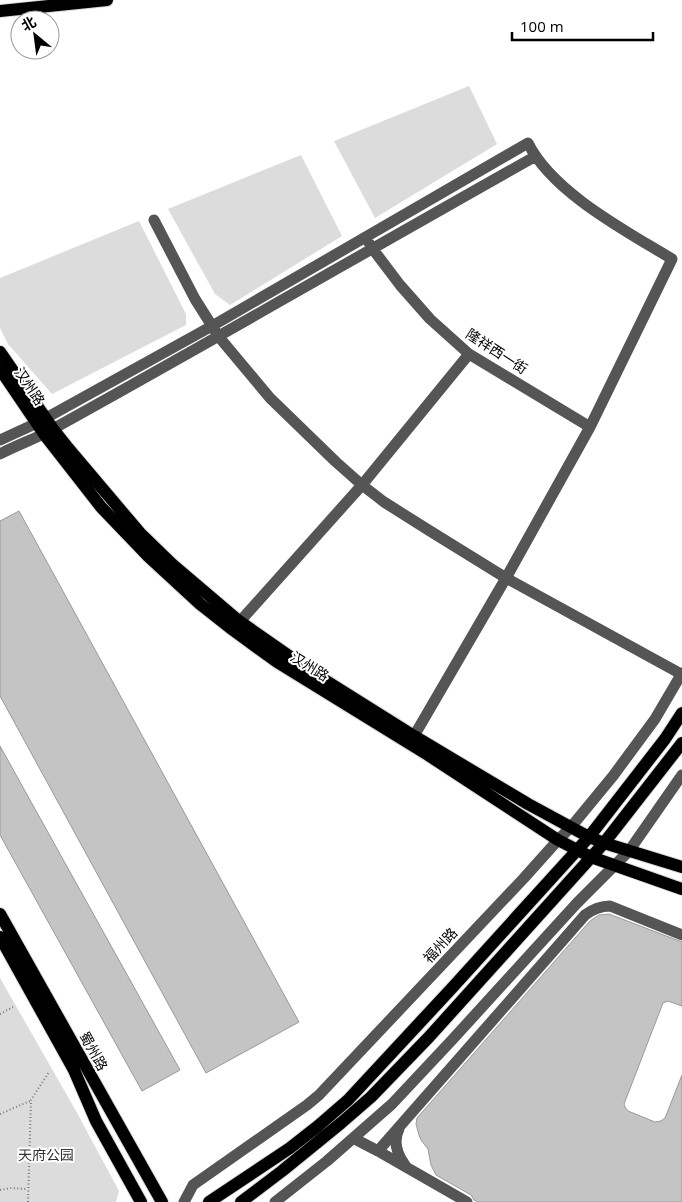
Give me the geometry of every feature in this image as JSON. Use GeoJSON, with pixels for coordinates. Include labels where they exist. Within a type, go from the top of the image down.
{"type":"FeatureCollection","features":[{"type":"Feature","properties":{"kind":"main road"},"geometry":{"type":"LineString","coordinates":[[0,11],[107,0]]}},
{"type":"Feature","properties":{"kind":"main road","name":"汉州路"},"geometry":{"type":"LineString","coordinates":[[0,352],[45,426]]}},
{"type":"Feature","properties":{"kind":"main road","name":"汉州路"},"geometry":{"type":"LineString","coordinates":[[0,369],[45,426],[73,455],[140,533],[236,626],[277,662],[558,840],[591,857],[682,889]]}},
{"type":"Feature","properties":{"kind":"main road","name":"汉州路"},"geometry":{"type":"LineString","coordinates":[[236,626],[414,736],[528,804],[589,837],[682,867]]}},
{"type":"Feature","properties":{"kind":"main road"},"geometry":{"type":"LineString","coordinates":[[209,1202],[290,1148],[348,1100],[589,837],[665,739],[682,713]]}},
{"type":"Feature","properties":{"kind":"main road"},"geometry":{"type":"LineString","coordinates":[[241,1202],[319,1141],[371,1097],[429,1037],[604,843],[682,743]]}},
{"type":"Feature","properties":{"kind":"main road","name":"蜀州路"},"geometry":{"type":"LineString","coordinates":[[0,914],[162,1202]]}},
{"type":"Feature","properties":{"kind":"main road","name":"蜀州路"},"geometry":{"type":"LineString","coordinates":[[0,937],[74,1070],[96,1120],[141,1202]]}},
{"type":"Feature","properties":{"kind":"street"},"geometry":{"type":"LineString","coordinates":[[0,454],[212,326],[528,143],[554,178],[590,208],[672,259],[590,427],[506,578],[414,736]]}},
{"type":"Feature","properties":{"kind":"street"},"geometry":{"type":"LineString","coordinates":[[0,440],[45,426],[219,337],[536,156]]}},
{"type":"Feature","properties":{"kind":"street"},"geometry":{"type":"LineString","coordinates":[[154,220],[195,299],[219,337],[270,398],[362,485],[384,502],[506,578],[682,674]]}},
{"type":"Feature","properties":{"kind":"street","name":"隆祥西一街"},"geometry":{"type":"LineString","coordinates":[[366,237],[400,285],[430,319],[469,354],[590,427]]}},
{"type":"Feature","properties":{"kind":"street"},"geometry":{"type":"LineString","coordinates":[[236,626],[362,485],[469,354]]}},
{"type":"Feature","properties":{"kind":"street","name":"福州路"},"geometry":{"type":"LineString","coordinates":[[184,1202],[193,1184],[307,1105],[319,1094],[524,878],[571,827],[613,776],[655,719],[682,674]]}},
{"type":"Feature","properties":{"kind":"street"},"geometry":{"type":"LineString","coordinates":[[275,1202],[327,1161],[392,1104],[577,903],[629,851],[682,775]]}},
{"type":"Feature","properties":{"kind":"street"},"geometry":{"type":"LineString","coordinates":[[378,1150],[590,911],[610,906],[682,934]]}},
{"type":"Feature","properties":{"kind":"street"},"geometry":{"type":"LineString","coordinates":[[401,1125],[396,1134],[396,1142],[399,1157],[406,1166]]}},
{"type":"Feature","properties":{"kind":"street"},"geometry":{"type":"LineString","coordinates":[[353,1138],[378,1150],[467,1202]]}},
{"type":"Feature","properties":{"kind":"path"},"geometry":{"type":"LineString","coordinates":[[0,1014],[13,1007]]}},
{"type":"Feature","properties":{"kind":"path"},"geometry":{"type":"LineString","coordinates":[[28,1202],[31,1100],[49,1072]]}},
{"type":"Feature","properties":{"kind":"path"},"geometry":{"type":"LineString","coordinates":[[0,1114],[31,1100]]}},
{"type":"Feature","properties":{"kind":"path"},"geometry":{"type":"LineString","coordinates":[[0,1190],[11,1188],[27,1189]]}},
{"type":"Feature","properties":{"kind":"green space"},"geometry":{"type":"Polygon","coordinates":[[[469,86],[497,144],[375,218],[334,141],[469,86]]]}},
{"type":"Feature","properties":{"kind":"green space"},"geometry":{"type":"Polygon","coordinates":[[[301,155],[342,236],[230,305],[215,294],[168,209],[301,155]]]}},
{"type":"Feature","properties":{"kind":"green space"},"geometry":{"type":"Polygon","coordinates":[[[139,221],[186,314],[186,325],[52,394],[8,344],[0,328],[0,278],[139,221]]]}},
{"type":"Feature","properties":{"kind":"green space","name":"天府公园"},"geometry":{"type":"Polygon","coordinates":[[[0,978],[119,1191],[116,1202],[0,1202],[0,978]]]}},
{"type":"Feature","properties":{"kind":"building"},"geometry":{"type":"Polygon","coordinates":[[[19,511],[299,1022],[206,1073],[0,696],[0,521],[19,511]]]}},
{"type":"Feature","properties":{"kind":"building"},"geometry":{"type":"Polygon","coordinates":[[[0,746],[180,1070],[142,1091],[0,835],[0,746]]]}},
{"type":"Feature","properties":{"kind":"building"},"geometry":{"type":"Polygon","coordinates":[[[609,914],[682,942],[682,1006],[668,1001],[663,1003],[624,1104],[628,1111],[655,1122],[661,1121],[665,1118],[682,1075],[682,1202],[478,1202],[471,1195],[436,1175],[431,1165],[428,1149],[419,1135],[416,1124],[417,1118],[590,921],[599,915],[609,914]]]}}]}
